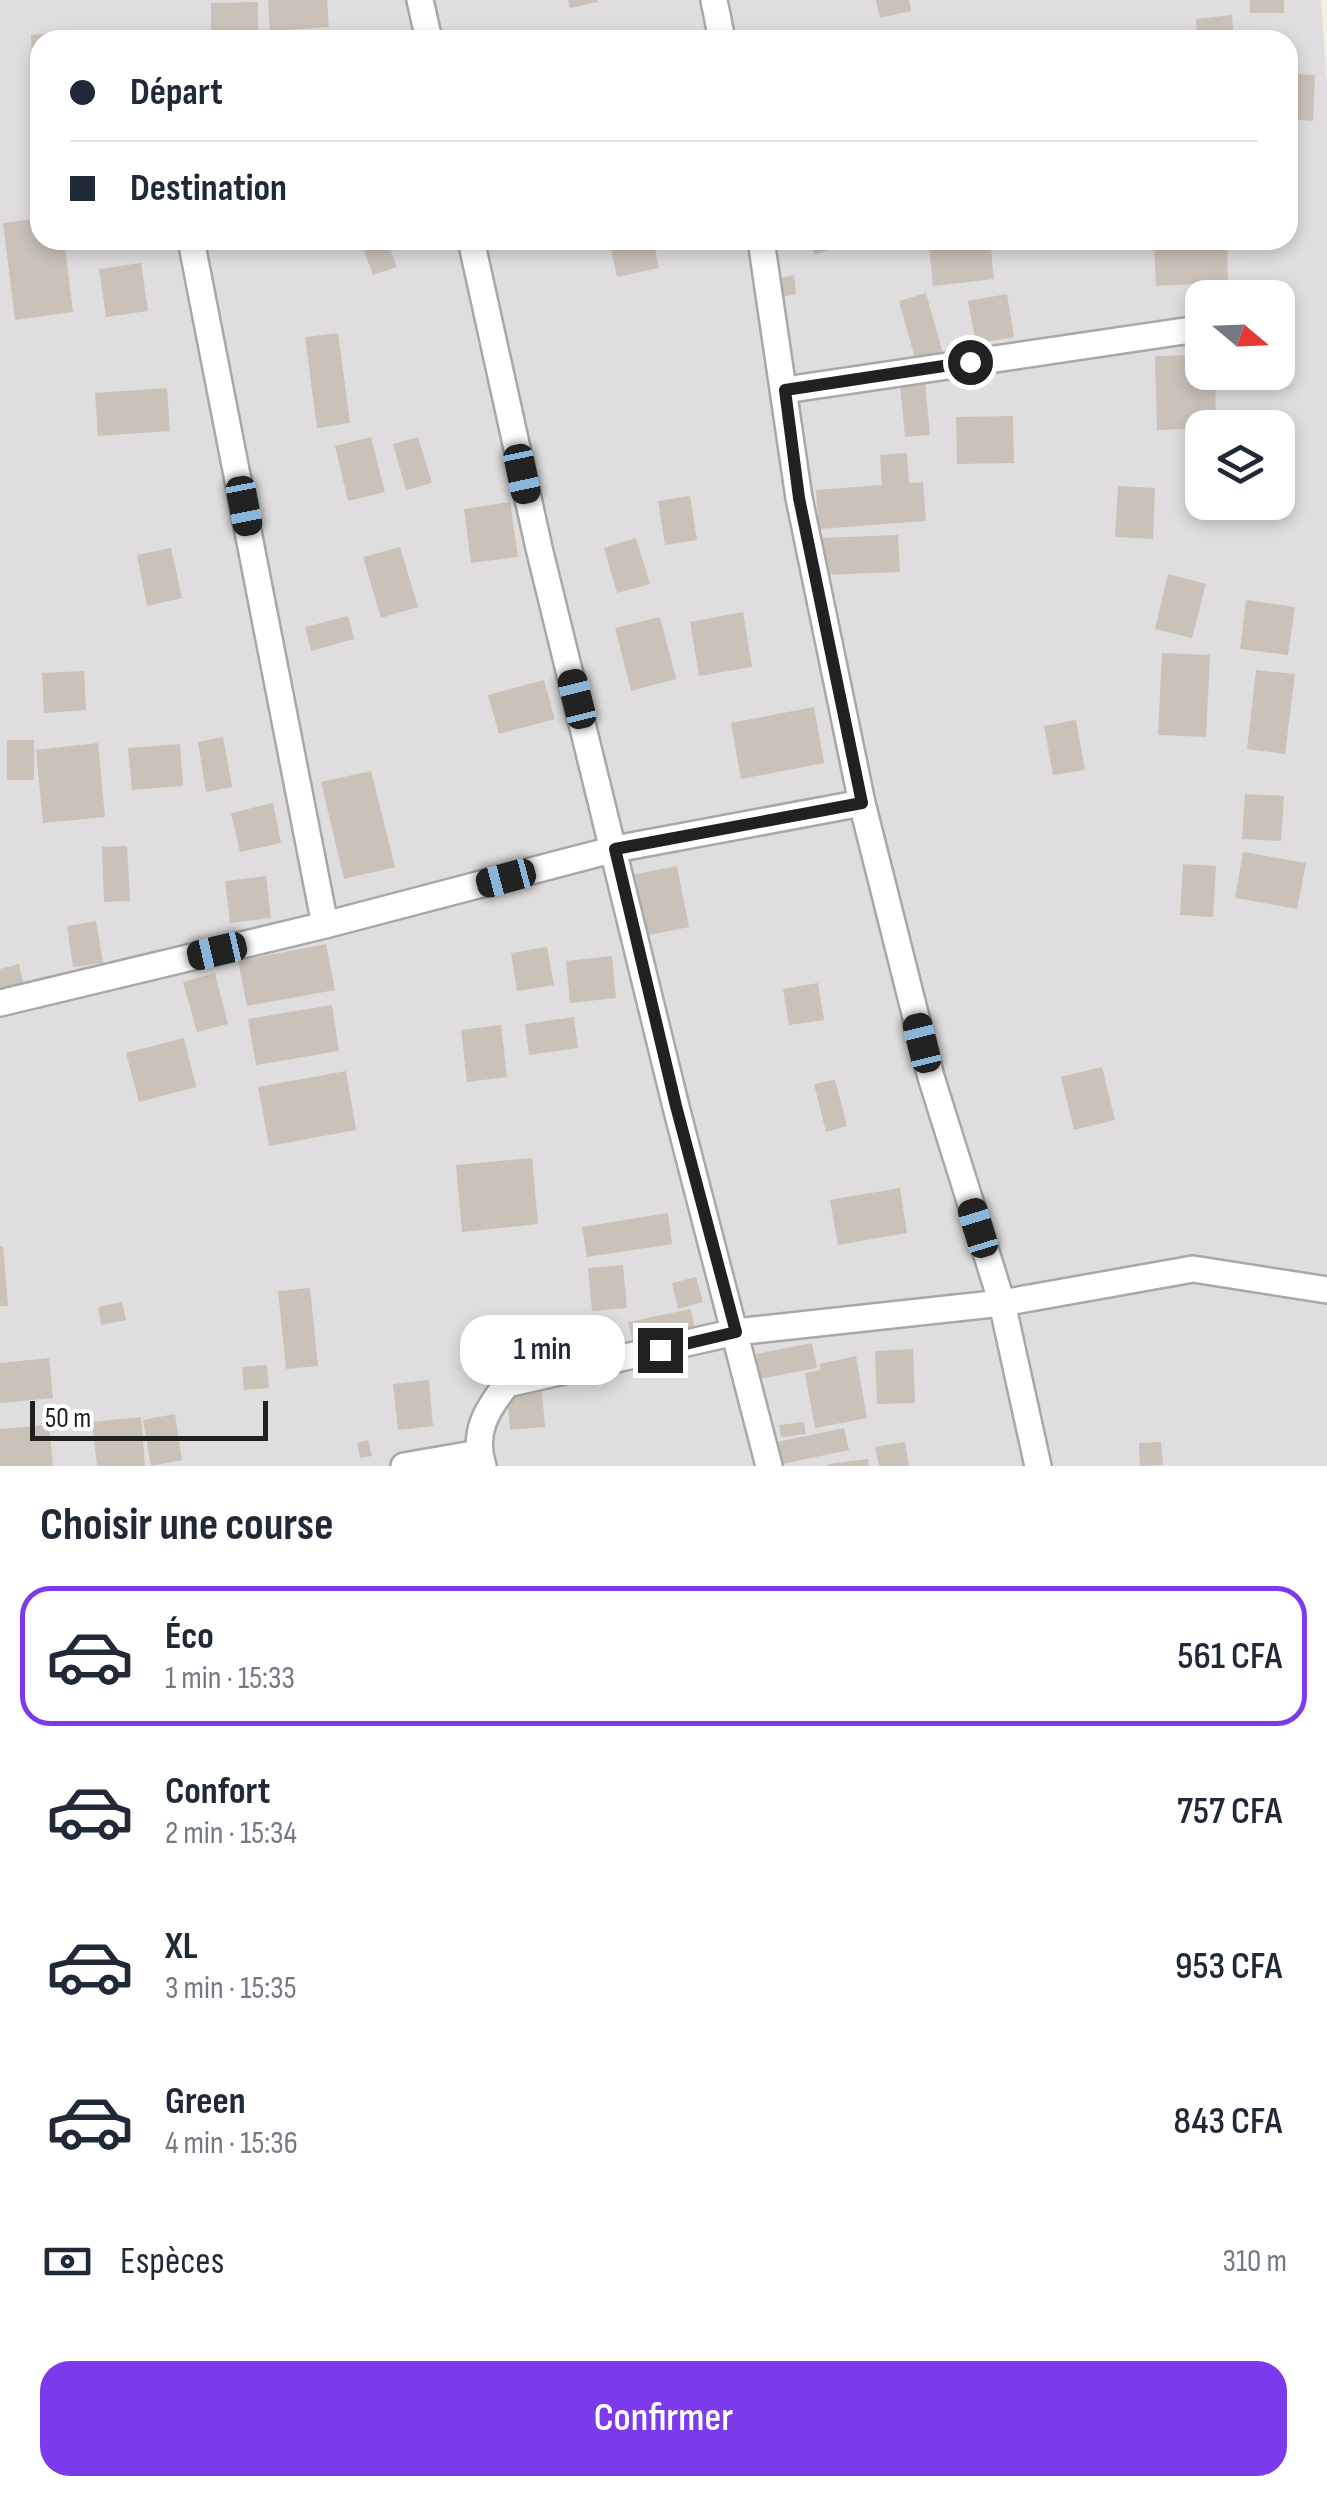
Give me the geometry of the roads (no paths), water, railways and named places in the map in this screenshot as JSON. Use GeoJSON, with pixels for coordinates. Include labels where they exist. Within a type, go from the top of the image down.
{"type":"FeatureCollection","features":[{"type":"Feature","properties":{"kind":"street"},"geometry":{"type":"LineString","coordinates":[[420,0],[427,30]]}},
{"type":"Feature","properties":{"kind":"street"},"geometry":{"type":"LineString","coordinates":[[714,0],[720,30]]}},
{"type":"Feature","properties":{"kind":"street"},"geometry":{"type":"LineString","coordinates":[[193,250],[325,925]]}},
{"type":"Feature","properties":{"kind":"street"},"geometry":{"type":"LineString","coordinates":[[473,250],[539,548],[769,1466]]}},
{"type":"Feature","properties":{"kind":"street"},"geometry":{"type":"LineString","coordinates":[[763,250],[799,498],[862,803],[931,1077],[1002,1304],[1038,1466]]}},
{"type":"Feature","properties":{"kind":"street"},"geometry":{"type":"LineString","coordinates":[[785,390],[1185,331]]}},
{"type":"Feature","properties":{"kind":"street"},"geometry":{"type":"LineString","coordinates":[[0,1003],[325,925],[615,849],[862,803]]}},
{"type":"Feature","properties":{"kind":"street"},"geometry":{"type":"LineString","coordinates":[[404,1466],[481,1460],[481,1423],[489,1406],[508,1384],[736,1332],[1002,1304],[1193,1269],[1327,1290]]}}]}
